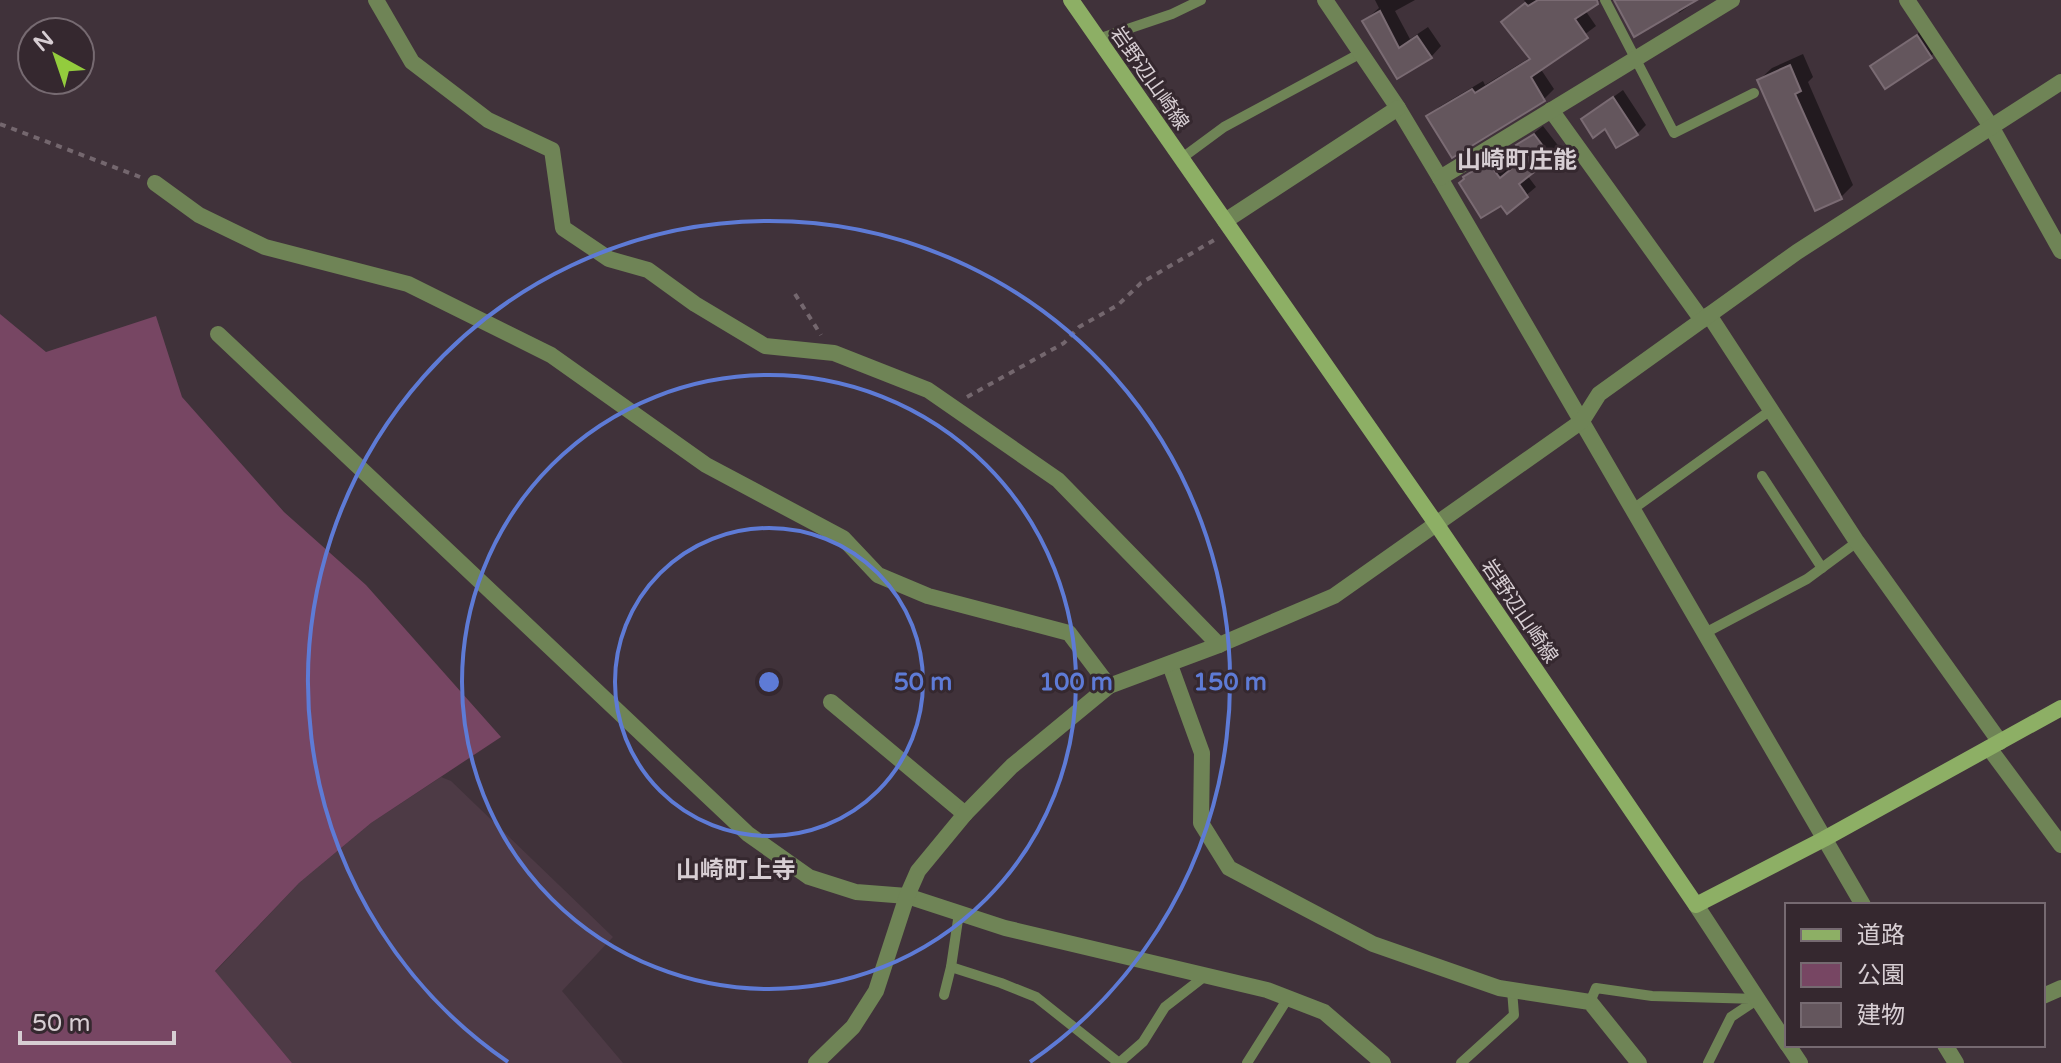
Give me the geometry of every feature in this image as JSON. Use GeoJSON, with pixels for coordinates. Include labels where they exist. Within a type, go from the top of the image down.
{"type":"FeatureCollection","features":[{"type":"Feature","properties":{"kind":"main road","name":"岩野辺山崎線"},"geometry":{"type":"LineString","coordinates":[[1071,0],[1437,525],[1696,905]]}},
{"type":"Feature","properties":{"kind":"main road"},"geometry":{"type":"LineString","coordinates":[[1696,905],[1824,839],[2061,708]]}},
{"type":"Feature","properties":{"kind":"street"},"geometry":{"type":"LineString","coordinates":[[376,0],[412,62],[488,120],[552,150],[563,228],[609,259],[648,270],[695,304],[765,346],[834,353],[928,390],[1058,480],[1219,645]]}},
{"type":"Feature","properties":{"kind":"street"},"geometry":{"type":"LineString","coordinates":[[1440,178],[1732,0]]}},
{"type":"Feature","properties":{"kind":"street"},"geometry":{"type":"LineString","coordinates":[[1907,0],[1992,128],[2061,251]]}},
{"type":"Feature","properties":{"kind":"street"},"geometry":{"type":"LineString","coordinates":[[1329,1],[1440,178],[1862,903]]}},
{"type":"Feature","properties":{"kind":"street"},"geometry":{"type":"LineString","coordinates":[[816,1063],[853,1027],[876,991],[918,871],[965,814],[1012,766],[1109,686],[1170,665],[1334,596],[1582,421],[1599,394],[1797,252],[2061,82]]}},
{"type":"Feature","properties":{"kind":"street"},"geometry":{"type":"LineString","coordinates":[[1228,225],[1398,108]]}},
{"type":"Feature","properties":{"kind":"street"},"geometry":{"type":"LineString","coordinates":[[1551,110],[1771,410],[2061,845]]}},
{"type":"Feature","properties":{"kind":"street"},"geometry":{"type":"LineString","coordinates":[[155,183],[199,215],[265,247],[408,284],[551,355],[706,465],[843,538],[878,575],[928,596],[1069,633],[1109,686]]}},
{"type":"Feature","properties":{"kind":"street"},"geometry":{"type":"LineString","coordinates":[[218,334],[748,834],[809,877],[856,892],[907,896],[1084,948],[1267,990],[1324,1012],[1383,1063]]}},
{"type":"Feature","properties":{"kind":"street"},"geometry":{"type":"LineString","coordinates":[[1170,665],[1202,753],[1201,823],[1229,868],[1373,944],[1499,988],[1590,1002],[1639,1063]]}},
{"type":"Feature","properties":{"kind":"street"},"geometry":{"type":"LineString","coordinates":[[831,702],[965,814]]}},
{"type":"Feature","properties":{"kind":"street"},"geometry":{"type":"LineString","coordinates":[[1696,905],[1785,1041]]}},
{"type":"Feature","properties":{"kind":"lane"},"geometry":{"type":"LineString","coordinates":[[1098,39],[1172,14],[1201,0]]}},
{"type":"Feature","properties":{"kind":"lane"},"geometry":{"type":"LineString","coordinates":[[1605,0],[1674,133],[1754,93]]}},
{"type":"Feature","properties":{"kind":"lane"},"geometry":{"type":"LineString","coordinates":[[1182,158],[1224,127],[1361,53]]}},
{"type":"Feature","properties":{"kind":"lane"},"geometry":{"type":"LineString","coordinates":[[1633,509],[1771,410]]}},
{"type":"Feature","properties":{"kind":"lane"},"geometry":{"type":"LineString","coordinates":[[1762,476],[1822,568]]}},
{"type":"Feature","properties":{"kind":"lane"},"geometry":{"type":"LineString","coordinates":[[1705,633],[1807,579],[1857,542]]}},
{"type":"Feature","properties":{"kind":"lane"},"geometry":{"type":"LineString","coordinates":[[944,995],[959,913]]}},
{"type":"Feature","properties":{"kind":"lane"},"geometry":{"type":"LineString","coordinates":[[951,967],[1036,997],[1119,1063],[1143,1042],[1165,1007],[1205,976]]}},
{"type":"Feature","properties":{"kind":"lane"},"geometry":{"type":"LineString","coordinates":[[1590,1002],[1596,988],[1652,996],[1758,999]]}},
{"type":"Feature","properties":{"kind":"lane"},"geometry":{"type":"LineString","coordinates":[[1461,1063],[1514,1015],[1512,990]]}},
{"type":"Feature","properties":{"kind":"lane"},"geometry":{"type":"LineString","coordinates":[[1247,1063],[1288,998]]}},
{"type":"Feature","properties":{"kind":"lane"},"geometry":{"type":"LineString","coordinates":[[1708,1063],[1731,1017],[1758,999]]}},
{"type":"Feature","properties":{"kind":"path"},"geometry":{"type":"LineString","coordinates":[[0,124],[155,183]]}},
{"type":"Feature","properties":{"kind":"path"},"geometry":{"type":"LineString","coordinates":[[952,406],[1064,343],[1079,327],[1118,305],[1141,283],[1228,225]]}},
{"type":"Feature","properties":{"kind":"path"},"geometry":{"type":"LineString","coordinates":[[795,294],[834,353]]}},
{"type":"Feature","properties":{"kind":"shaded area"},"geometry":{"type":"Polygon","coordinates":[[[441,777],[451,781],[613,937],[562,991],[623,1063],[292,1063],[215,972],[299,883],[371,823],[441,777]]]}},
{"type":"Feature","properties":{"kind":"green space"},"geometry":{"type":"Polygon","coordinates":[[[0,314],[46,352],[156,316],[182,397],[284,512],[366,585],[501,737],[371,823],[299,883],[215,971],[292,1063],[0,1063],[0,314]]]}},
{"type":"Feature","properties":{"kind":"building"},"geometry":{"type":"Polygon","coordinates":[[[1538,0],[1597,0],[1598,4],[1575,19],[1588,38],[1531,77],[1545,101],[1452,158],[1426,116],[1472,89],[1475,93],[1530,59],[1501,22],[1525,3],[1528,6],[1538,0]]]}},
{"type":"Feature","properties":{"kind":"building"},"geometry":{"type":"Polygon","coordinates":[[[1614,0],[1697,0],[1634,37],[1614,0]]]}},
{"type":"Feature","properties":{"kind":"building"},"geometry":{"type":"Polygon","coordinates":[[[1380,11],[1399,48],[1417,36],[1432,58],[1397,79],[1362,21],[1380,11]]]}},
{"type":"Feature","properties":{"kind":"building"},"geometry":{"type":"Polygon","coordinates":[[[1917,35],[1932,58],[1885,89],[1870,66],[1917,35]]]}},
{"type":"Feature","properties":{"kind":"building"},"geometry":{"type":"Polygon","coordinates":[[[1790,65],[1801,91],[1795,94],[1842,199],[1815,211],[1757,80],[1790,65]]]}},
{"type":"Feature","properties":{"kind":"building"},"geometry":{"type":"Polygon","coordinates":[[[1613,97],[1638,135],[1616,148],[1605,129],[1593,138],[1581,119],[1613,97]]]}},
{"type":"Feature","properties":{"kind":"building"},"geometry":{"type":"Polygon","coordinates":[[[1534,134],[1552,158],[1519,184],[1528,197],[1507,214],[1501,206],[1481,218],[1459,183],[1463,177],[1488,162],[1500,178],[1526,157],[1516,145],[1534,134]]]}},
{"type":"Feature","properties":{"kind":"district","name":"山崎町庄能"},"geometry":{"type":"Point","coordinates":[1517,160]}},
{"type":"Feature","properties":{"kind":"district","name":"山崎町上寺"},"geometry":{"type":"Point","coordinates":[736,870]}}]}
